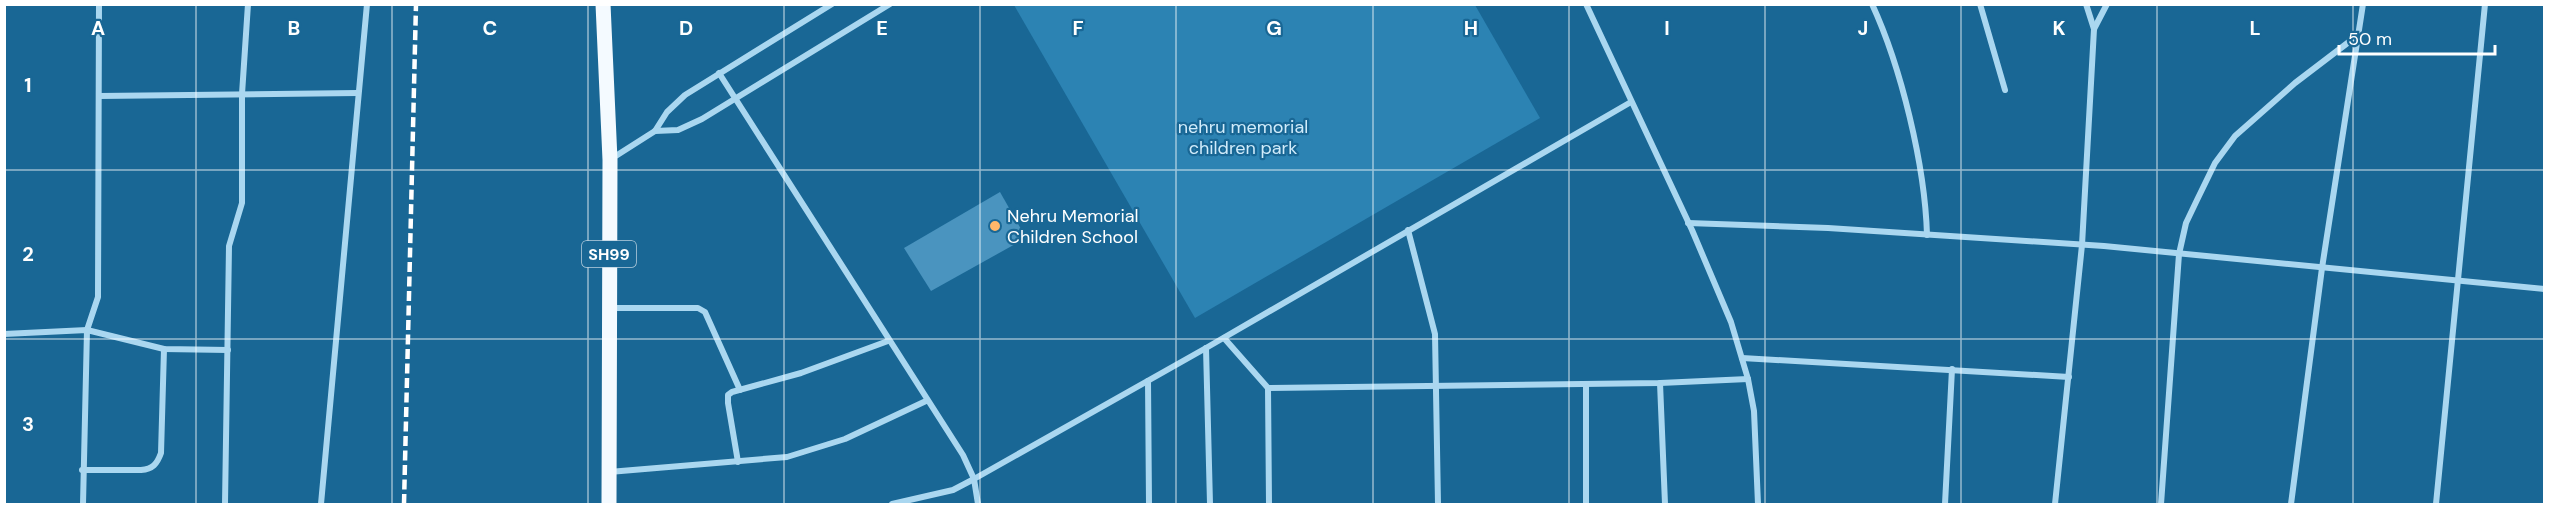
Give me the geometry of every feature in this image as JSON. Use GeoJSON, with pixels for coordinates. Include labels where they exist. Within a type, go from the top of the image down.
{"type":"FeatureCollection","features":[{"type":"Feature","properties":{"kind":"main road","name":"SH99"},"geometry":{"type":"LineString","coordinates":[[603,4],[610,160],[609,504]]}},
{"type":"Feature","properties":{"kind":"street"},"geometry":{"type":"LineString","coordinates":[[83,504],[87,330],[98,297],[99,4]]}},
{"type":"Feature","properties":{"kind":"street"},"geometry":{"type":"LineString","coordinates":[[225,504],[230,238],[241,216],[242,203],[242,94],[248,4]]}},
{"type":"Feature","properties":{"kind":"street"},"geometry":{"type":"LineString","coordinates":[[321,504],[368,4]]}},
{"type":"Feature","properties":{"kind":"street"},"geometry":{"type":"LineString","coordinates":[[610,160],[655,131],[667,112],[679,100],[832,4]]}},
{"type":"Feature","properties":{"kind":"street"},"geometry":{"type":"LineString","coordinates":[[655,131],[678,130],[736,100],[890,4]]}},
{"type":"Feature","properties":{"kind":"street"},"geometry":{"type":"LineString","coordinates":[[1586,4],[1688,223],[1731,322],[1748,379],[1754,411],[1758,504]]}},
{"type":"Feature","properties":{"kind":"street"},"geometry":{"type":"LineString","coordinates":[[1872,4],[1898,69],[1918,165],[1927,235]]}},
{"type":"Feature","properties":{"kind":"street"},"geometry":{"type":"LineString","coordinates":[[1980,4],[2005,90]]}},
{"type":"Feature","properties":{"kind":"street"},"geometry":{"type":"LineString","coordinates":[[2055,504],[2082,245],[2094,29],[2086,4]]}},
{"type":"Feature","properties":{"kind":"street"},"geometry":{"type":"LineString","coordinates":[[2094,29],[2107,4]]}},
{"type":"Feature","properties":{"kind":"street"},"geometry":{"type":"LineString","coordinates":[[2291,504],[2322,268],[2363,4]]}},
{"type":"Feature","properties":{"kind":"street"},"geometry":{"type":"LineString","coordinates":[[2436,504],[2460,282],[2485,4]]}},
{"type":"Feature","properties":{"kind":"street"},"geometry":{"type":"LineString","coordinates":[[2162,504],[2179,254],[2186,223],[2215,164],[2235,136],[2295,83],[2358,35]]}},
{"type":"Feature","properties":{"kind":"street"},"geometry":{"type":"LineString","coordinates":[[719,73],[926,401],[963,455],[974,479],[978,504]]}},
{"type":"Feature","properties":{"kind":"street"},"geometry":{"type":"LineString","coordinates":[[99,96],[358,93]]}},
{"type":"Feature","properties":{"kind":"street"},"geometry":{"type":"LineString","coordinates":[[892,504],[953,490],[974,479],[1224,338],[1631,102]]}},
{"type":"Feature","properties":{"kind":"street"},"geometry":{"type":"LineString","coordinates":[[1688,223],[2082,245],[2544,289]]}},
{"type":"Feature","properties":{"kind":"street"},"geometry":{"type":"LineString","coordinates":[[1408,230],[1433,318],[1438,504]]}},
{"type":"Feature","properties":{"kind":"street"},"geometry":{"type":"LineString","coordinates":[[609,308],[698,308],[705,312],[740,390]]}},
{"type":"Feature","properties":{"kind":"street"},"geometry":{"type":"LineString","coordinates":[[4,334],[87,330],[164,349],[228,350]]}},
{"type":"Feature","properties":{"kind":"street"},"geometry":{"type":"LineString","coordinates":[[1224,338],[1268,388],[1269,504]]}},
{"type":"Feature","properties":{"kind":"street"},"geometry":{"type":"LineString","coordinates":[[738,462],[728,396],[888,341]]}},
{"type":"Feature","properties":{"kind":"street"},"geometry":{"type":"LineString","coordinates":[[1206,348],[1210,504]]}},
{"type":"Feature","properties":{"kind":"street"},"geometry":{"type":"LineString","coordinates":[[82,470],[141,470],[151,469],[157,463],[161,453],[164,349]]}},
{"type":"Feature","properties":{"kind":"street"},"geometry":{"type":"LineString","coordinates":[[1742,357],[2069,377]]}},
{"type":"Feature","properties":{"kind":"street"},"geometry":{"type":"LineString","coordinates":[[1945,504],[1952,369]]}},
{"type":"Feature","properties":{"kind":"street"},"geometry":{"type":"LineString","coordinates":[[1268,388],[1660,383],[1748,379]]}},
{"type":"Feature","properties":{"kind":"street"},"geometry":{"type":"LineString","coordinates":[[1148,381],[1149,504]]}},
{"type":"Feature","properties":{"kind":"street"},"geometry":{"type":"LineString","coordinates":[[1660,383],[1665,504]]}},
{"type":"Feature","properties":{"kind":"street"},"geometry":{"type":"LineString","coordinates":[[1586,384],[1586,504]]}},
{"type":"Feature","properties":{"kind":"street"},"geometry":{"type":"LineString","coordinates":[[609,472],[787,457],[845,440],[926,401]]}},
{"type":"Feature","properties":{"kind":"green space","name":"nehru memorial children park"},"geometry":{"type":"Polygon","coordinates":[[[1014,5],[1475,5],[1540,118],[1195,318],[1014,5]]]}},
{"type":"Feature","properties":{"kind":"building"},"geometry":{"type":"Polygon","coordinates":[[[1000,192],[1026,238],[931,291],[904,248],[1000,192]]]}},
{"type":"Feature","properties":{"kind":"railway"},"geometry":{"type":"LineString","coordinates":[[404,504],[416,4]]}},
{"type":"Feature","properties":{"kind":"place","name":"Nehru Memorial Children School"},"geometry":{"type":"Point","coordinates":[995,226]}}]}
